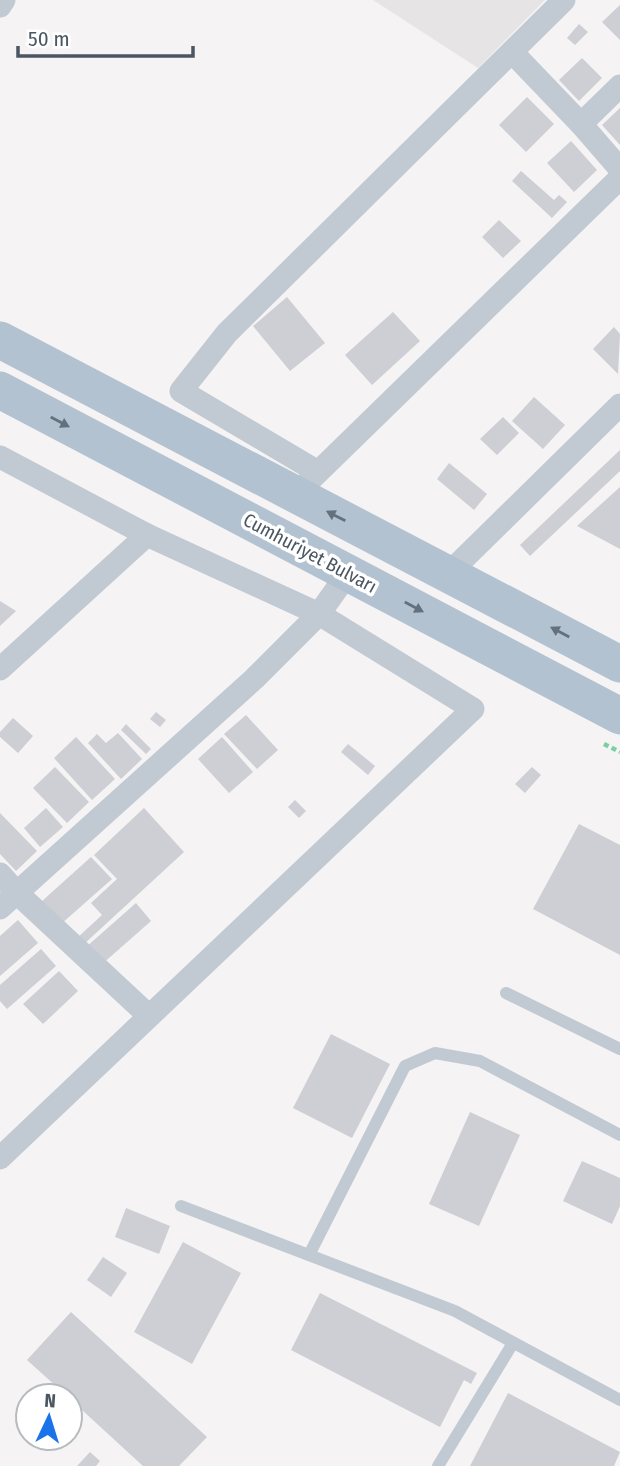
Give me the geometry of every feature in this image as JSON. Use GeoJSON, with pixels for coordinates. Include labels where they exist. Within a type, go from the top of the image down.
{"type":"FeatureCollection","features":[{"type":"Feature","properties":{"kind":"main road"},"geometry":{"type":"LineString","coordinates":[[0,340],[307,483],[375,536],[620,664]]}},
{"type":"Feature","properties":{"kind":"main road","name":"Cumhuriyet Bulvarı"},"geometry":{"type":"LineString","coordinates":[[0,390],[620,716]]}},
{"type":"Feature","properties":{"kind":"main road"},"geometry":{"type":"LineString","coordinates":[[348,573],[375,536]]}},
{"type":"Feature","properties":{"kind":"street"},"geometry":{"type":"LineString","coordinates":[[0,6],[4,0]]}},
{"type":"Feature","properties":{"kind":"street"},"geometry":{"type":"LineString","coordinates":[[564,0],[227,333],[181,391],[307,483],[620,178]]}},
{"type":"Feature","properties":{"kind":"street"},"geometry":{"type":"LineString","coordinates":[[512,52],[620,169]]}},
{"type":"Feature","properties":{"kind":"street"},"geometry":{"type":"LineString","coordinates":[[581,124],[620,86]]}},
{"type":"Feature","properties":{"kind":"street"},"geometry":{"type":"LineString","coordinates":[[448,574],[620,405]]}},
{"type":"Feature","properties":{"kind":"street"},"geometry":{"type":"LineString","coordinates":[[0,457],[146,535],[318,614],[472,709],[0,1158]]}},
{"type":"Feature","properties":{"kind":"street"},"geometry":{"type":"LineString","coordinates":[[0,669],[146,535]]}},
{"type":"Feature","properties":{"kind":"street"},"geometry":{"type":"LineString","coordinates":[[8,901],[254,679],[318,614],[348,573]]}},
{"type":"Feature","properties":{"kind":"street"},"geometry":{"type":"LineString","coordinates":[[0,874],[8,901],[149,1016]]}},
{"type":"Feature","properties":{"kind":"lane"},"geometry":{"type":"LineString","coordinates":[[506,993],[620,1049]]}},
{"type":"Feature","properties":{"kind":"lane"},"geometry":{"type":"LineString","coordinates":[[309,1255],[405,1066],[435,1054],[480,1061],[620,1135]]}},
{"type":"Feature","properties":{"kind":"lane"},"geometry":{"type":"LineString","coordinates":[[181,1206],[455,1311],[620,1400]]}},
{"type":"Feature","properties":{"kind":"lane"},"geometry":{"type":"LineString","coordinates":[[439,1466],[513,1343]]}},
{"type":"Feature","properties":{"kind":"shaded area"},"geometry":{"type":"Polygon","coordinates":[[[373,0],[545,0],[478,68],[373,0]]]}},
{"type":"Feature","properties":{"kind":"building"},"geometry":{"type":"Polygon","coordinates":[[[620,5],[620,40],[602,22],[620,5]]]}},
{"type":"Feature","properties":{"kind":"building"},"geometry":{"type":"Polygon","coordinates":[[[579,24],[588,32],[575,45],[567,38],[579,24]]]}},
{"type":"Feature","properties":{"kind":"building"},"geometry":{"type":"Polygon","coordinates":[[[582,58],[602,78],[579,101],[559,80],[582,58]]]}},
{"type":"Feature","properties":{"kind":"building"},"geometry":{"type":"Polygon","coordinates":[[[527,97],[554,124],[526,152],[499,125],[527,97]]]}},
{"type":"Feature","properties":{"kind":"building"},"geometry":{"type":"Polygon","coordinates":[[[620,108],[620,145],[602,125],[620,108]]]}},
{"type":"Feature","properties":{"kind":"building"},"geometry":{"type":"Polygon","coordinates":[[[571,141],[597,170],[574,192],[547,163],[571,141]]]}},
{"type":"Feature","properties":{"kind":"building"},"geometry":{"type":"Polygon","coordinates":[[[521,171],[554,200],[559,195],[567,202],[552,218],[512,181],[521,171]]]}},
{"type":"Feature","properties":{"kind":"building"},"geometry":{"type":"Polygon","coordinates":[[[499,220],[521,241],[503,258],[482,237],[499,220]]]}},
{"type":"Feature","properties":{"kind":"building"},"geometry":{"type":"Polygon","coordinates":[[[287,297],[325,343],[290,371],[253,326],[287,297]]]}},
{"type":"Feature","properties":{"kind":"building"},"geometry":{"type":"Polygon","coordinates":[[[393,312],[420,341],[372,385],[345,355],[393,312]]]}},
{"type":"Feature","properties":{"kind":"building"},"geometry":{"type":"Polygon","coordinates":[[[614,327],[620,334],[618,374],[593,349],[614,327]]]}},
{"type":"Feature","properties":{"kind":"building"},"geometry":{"type":"Polygon","coordinates":[[[534,397],[565,425],[543,449],[512,421],[534,397]]]}},
{"type":"Feature","properties":{"kind":"building"},"geometry":{"type":"Polygon","coordinates":[[[503,417],[519,433],[497,455],[480,439],[503,417]]]}},
{"type":"Feature","properties":{"kind":"building"},"geometry":{"type":"Polygon","coordinates":[[[620,450],[620,471],[530,556],[520,545],[620,450]]]}},
{"type":"Feature","properties":{"kind":"building"},"geometry":{"type":"Polygon","coordinates":[[[449,463],[487,494],[474,510],[437,479],[449,463]]]}},
{"type":"Feature","properties":{"kind":"building"},"geometry":{"type":"Polygon","coordinates":[[[620,487],[620,549],[577,526],[620,487]]]}},
{"type":"Feature","properties":{"kind":"building"},"geometry":{"type":"Polygon","coordinates":[[[0,601],[16,611],[0,626],[0,601]]]}},
{"type":"Feature","properties":{"kind":"building"},"geometry":{"type":"Polygon","coordinates":[[[156,712],[166,720],[160,727],[150,719],[156,712]]]}},
{"type":"Feature","properties":{"kind":"building"},"geometry":{"type":"Polygon","coordinates":[[[246,715],[278,750],[257,769],[224,734],[246,715]]]}},
{"type":"Feature","properties":{"kind":"building"},"geometry":{"type":"Polygon","coordinates":[[[13,718],[33,736],[18,753],[0,737],[0,732],[13,718]]]}},
{"type":"Feature","properties":{"kind":"building"},"geometry":{"type":"Polygon","coordinates":[[[126,724],[151,749],[146,754],[121,730],[126,724]]]}},
{"type":"Feature","properties":{"kind":"building"},"geometry":{"type":"Polygon","coordinates":[[[118,733],[142,759],[121,779],[88,743],[97,734],[106,743],[118,733]]]}},
{"type":"Feature","properties":{"kind":"building"},"geometry":{"type":"Polygon","coordinates":[[[76,737],[115,779],[92,800],[54,758],[76,737]]]}},
{"type":"Feature","properties":{"kind":"building"},"geometry":{"type":"Polygon","coordinates":[[[222,737],[253,772],[229,793],[198,759],[222,737]]]}},
{"type":"Feature","properties":{"kind":"building"},"geometry":{"type":"Polygon","coordinates":[[[348,744],[375,766],[368,775],[341,752],[348,744]]]}},
{"type":"Feature","properties":{"kind":"building"},"geometry":{"type":"Polygon","coordinates":[[[55,767],[89,802],[67,823],[33,788],[55,767]]]}},
{"type":"Feature","properties":{"kind":"building"},"geometry":{"type":"Polygon","coordinates":[[[532,767],[541,775],[525,793],[515,784],[532,767]]]}},
{"type":"Feature","properties":{"kind":"building"},"geometry":{"type":"Polygon","coordinates":[[[295,800],[306,811],[299,818],[288,807],[295,800]]]}},
{"type":"Feature","properties":{"kind":"building"},"geometry":{"type":"Polygon","coordinates":[[[46,808],[63,827],[40,847],[24,828],[46,808]]]}},
{"type":"Feature","properties":{"kind":"building"},"geometry":{"type":"Polygon","coordinates":[[[144,808],[184,852],[83,945],[76,939],[102,915],[91,903],[117,879],[94,855],[144,808]]]}},
{"type":"Feature","properties":{"kind":"building"},"geometry":{"type":"Polygon","coordinates":[[[0,813],[37,851],[16,871],[0,854],[0,813]]]}},
{"type":"Feature","properties":{"kind":"building"},"geometry":{"type":"Polygon","coordinates":[[[579,824],[620,845],[620,955],[533,909],[579,824]]]}},
{"type":"Feature","properties":{"kind":"building"},"geometry":{"type":"Polygon","coordinates":[[[91,857],[112,879],[61,924],[41,902],[91,857]]]}},
{"type":"Feature","properties":{"kind":"building"},"geometry":{"type":"Polygon","coordinates":[[[136,903],[151,921],[101,965],[85,948],[136,903]]]}},
{"type":"Feature","properties":{"kind":"building"},"geometry":{"type":"Polygon","coordinates":[[[18,920],[38,943],[0,976],[0,936],[18,920]]]}},
{"type":"Feature","properties":{"kind":"building"},"geometry":{"type":"Polygon","coordinates":[[[41,949],[56,966],[7,1009],[0,1001],[0,985],[41,949]]]}},
{"type":"Feature","properties":{"kind":"building"},"geometry":{"type":"Polygon","coordinates":[[[59,971],[78,991],[43,1024],[23,1004],[59,971]]]}},
{"type":"Feature","properties":{"kind":"building"},"geometry":{"type":"Polygon","coordinates":[[[331,1034],[390,1064],[352,1138],[293,1108],[331,1034]]]}},
{"type":"Feature","properties":{"kind":"building"},"geometry":{"type":"Polygon","coordinates":[[[470,1112],[520,1135],[479,1226],[429,1204],[470,1112]]]}},
{"type":"Feature","properties":{"kind":"building"},"geometry":{"type":"Polygon","coordinates":[[[582,1161],[620,1178],[620,1206],[612,1224],[563,1201],[582,1161]]]}},
{"type":"Feature","properties":{"kind":"building"},"geometry":{"type":"Polygon","coordinates":[[[126,1208],[170,1226],[159,1254],[115,1237],[126,1208]]]}},
{"type":"Feature","properties":{"kind":"building"},"geometry":{"type":"Polygon","coordinates":[[[183,1242],[241,1273],[192,1364],[134,1332],[183,1242]]]}},
{"type":"Feature","properties":{"kind":"building"},"geometry":{"type":"Polygon","coordinates":[[[103,1257],[127,1273],[111,1297],[87,1280],[103,1257]]]}},
{"type":"Feature","properties":{"kind":"building"},"geometry":{"type":"Polygon","coordinates":[[[320,1293],[477,1373],[471,1384],[464,1380],[440,1427],[291,1350],[320,1293]]]}},
{"type":"Feature","properties":{"kind":"building"},"geometry":{"type":"Polygon","coordinates":[[[71,1312],[207,1437],[179,1466],[143,1466],[84,1412],[84,1382],[51,1382],[27,1360],[71,1312]]]}},
{"type":"Feature","properties":{"kind":"building"},"geometry":{"type":"Polygon","coordinates":[[[508,1393],[620,1452],[614,1466],[470,1466],[508,1393]]]}},
{"type":"Feature","properties":{"kind":"building"},"geometry":{"type":"Polygon","coordinates":[[[90,1452],[100,1461],[96,1466],[77,1466],[90,1452]]]}}]}
